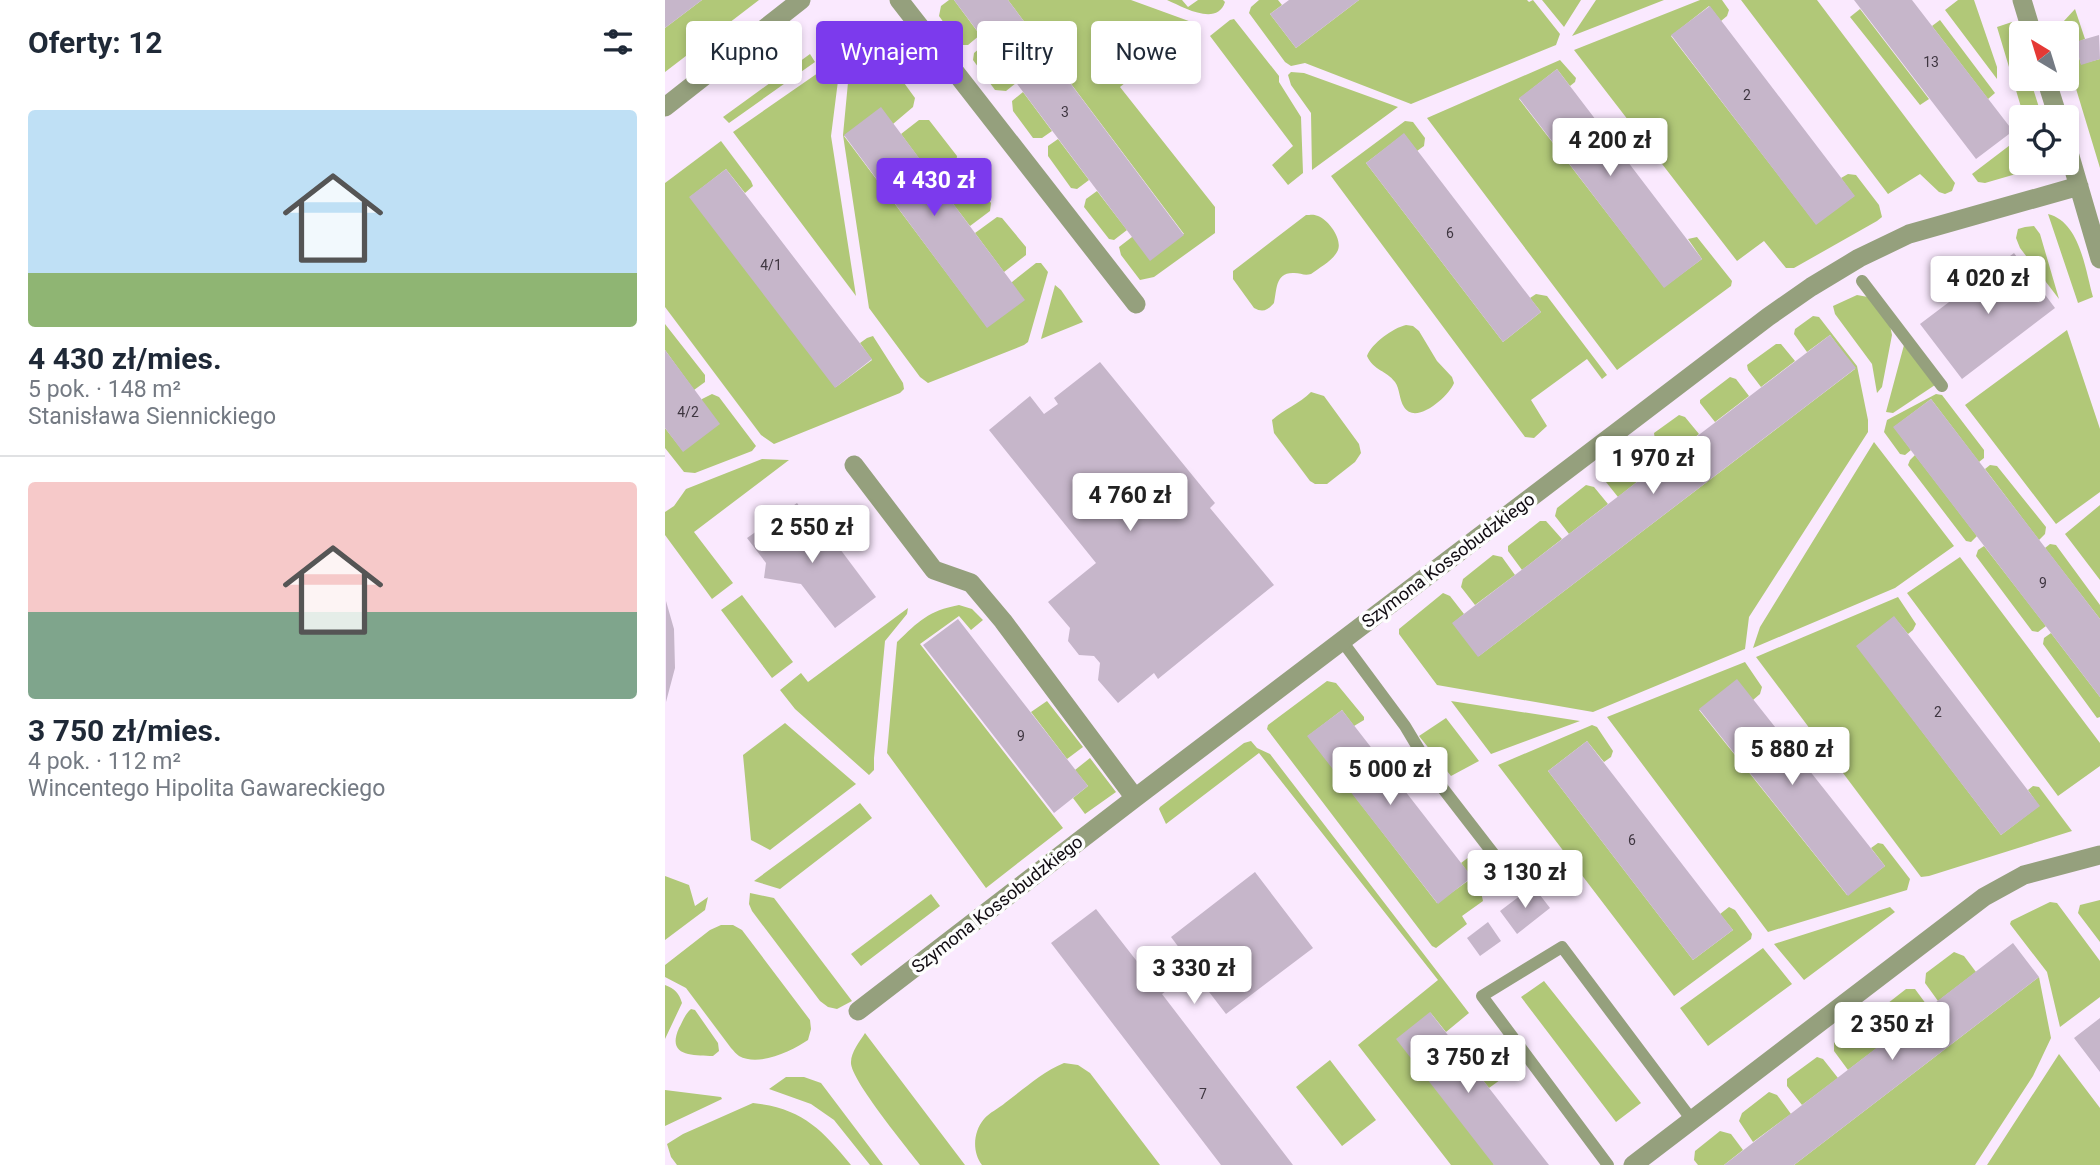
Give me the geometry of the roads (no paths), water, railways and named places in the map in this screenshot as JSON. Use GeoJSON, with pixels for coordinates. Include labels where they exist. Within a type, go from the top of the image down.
{"type":"FeatureCollection","features":[{"type":"Feature","properties":{"kind":"street"},"geometry":{"type":"LineString","coordinates":[[665,107],[801,0]]}},
{"type":"Feature","properties":{"kind":"street"},"geometry":{"type":"LineString","coordinates":[[899,0],[1136,304]]}},
{"type":"Feature","properties":{"kind":"street"},"geometry":{"type":"LineString","coordinates":[[2022,0],[2028,21]]}},
{"type":"Feature","properties":{"kind":"street"},"geometry":{"type":"LineString","coordinates":[[2076,175],[2100,259]]}},
{"type":"Feature","properties":{"kind":"street","name":"Szymona Kossobudzkiego"},"geometry":{"type":"LineString","coordinates":[[858,1011],[1768,317],[1859,258],[1909,234],[2079,186]]}},
{"type":"Feature","properties":{"kind":"street"},"geometry":{"type":"LineString","coordinates":[[854,465],[934,570],[971,583],[1003,621],[1135,798]]}},
{"type":"Feature","properties":{"kind":"street"},"geometry":{"type":"LineString","coordinates":[[1633,1165],[1984,897],[2024,875],[2100,855]]}},
{"type":"Feature","properties":{"kind":"lane"},"geometry":{"type":"LineString","coordinates":[[1862,281],[1942,386]]}},
{"type":"Feature","properties":{"kind":"lane"},"geometry":{"type":"LineString","coordinates":[[1342,641],[1405,726],[1441,786],[1516,883]]}},
{"type":"Feature","properties":{"kind":"lane"},"geometry":{"type":"LineString","coordinates":[[1608,1165],[1482,996],[1562,947],[1692,1120]]}}]}
